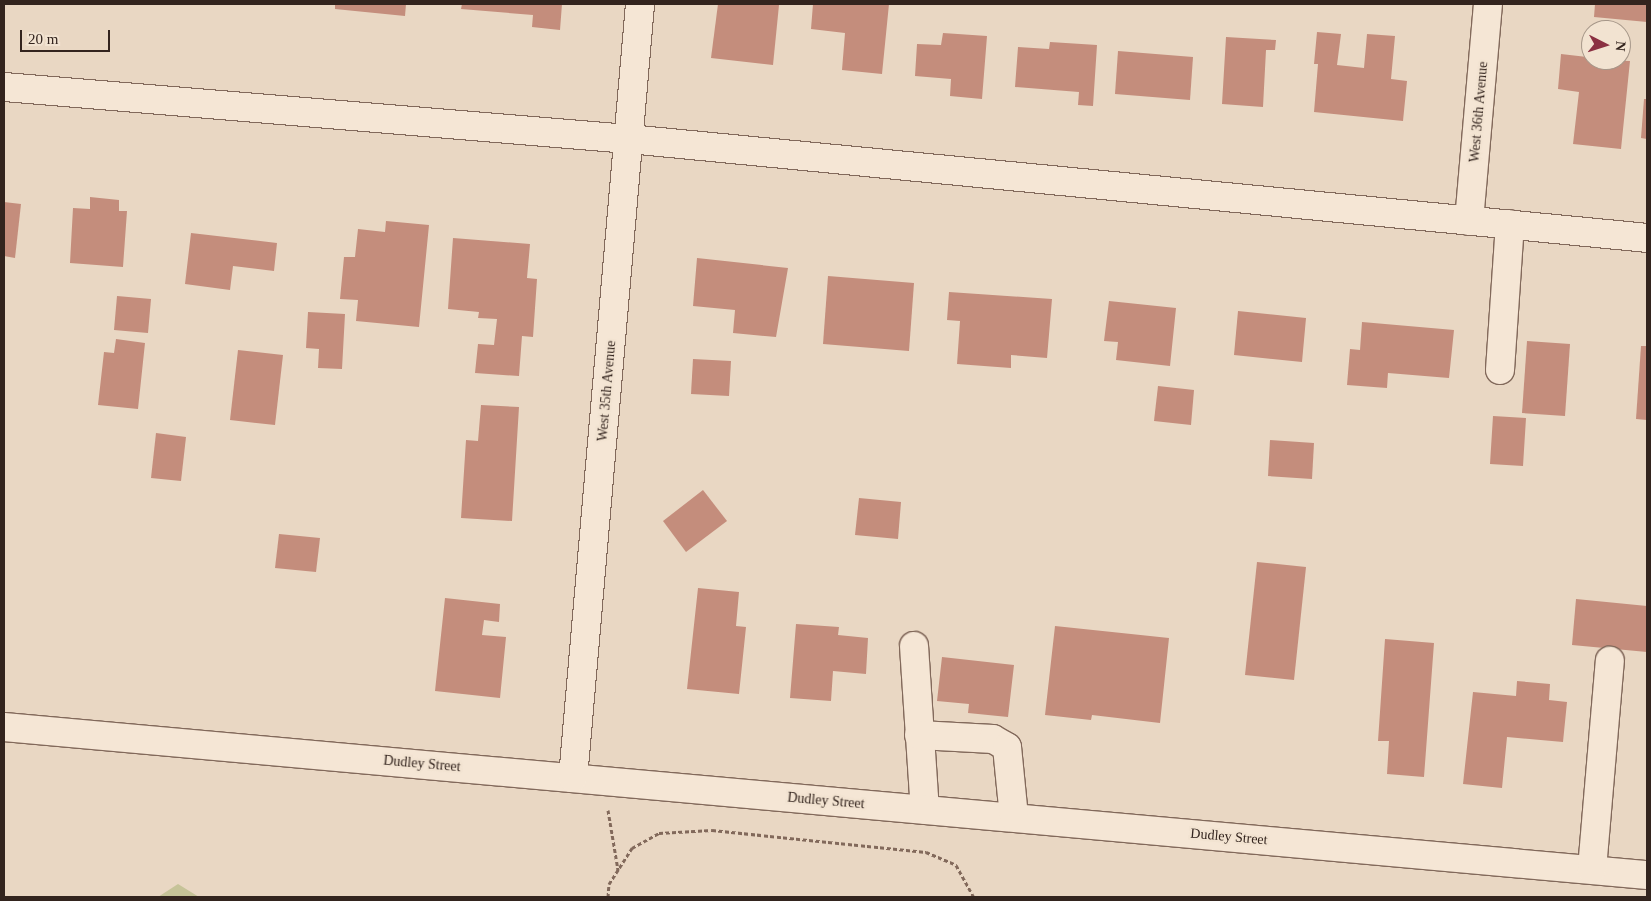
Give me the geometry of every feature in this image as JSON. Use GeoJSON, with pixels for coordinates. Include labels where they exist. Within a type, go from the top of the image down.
{"type":"FeatureCollection","features":[{"type":"Feature","properties":{"kind":"street","name":"West 35th Avenue"},"geometry":{"type":"LineString","coordinates":[[573,778],[640,4]]}},
{"type":"Feature","properties":{"kind":"street","name":"West 36th Avenue"},"geometry":{"type":"LineString","coordinates":[[1469,221],[1488,4]]}},
{"type":"Feature","properties":{"kind":"street"},"geometry":{"type":"LineString","coordinates":[[4,87],[629,139],[1647,238]]}},
{"type":"Feature","properties":{"kind":"street"},"geometry":{"type":"LineString","coordinates":[[1500,370],[1510,224]]}},
{"type":"Feature","properties":{"kind":"street"},"geometry":{"type":"LineString","coordinates":[[914,646],[925,810]]}},
{"type":"Feature","properties":{"kind":"street"},"geometry":{"type":"LineString","coordinates":[[1592,870],[1610,662]]}},
{"type":"Feature","properties":{"kind":"street","name":"Dudley Street"},"geometry":{"type":"LineString","coordinates":[[4,727],[1647,874]]}},
{"type":"Feature","properties":{"kind":"street"},"geometry":{"type":"LineString","coordinates":[[919,735],[993,740],[1007,747],[1014,817]]}},
{"type":"Feature","properties":{"kind":"path"},"geometry":{"type":"LineString","coordinates":[[600,780],[616,847],[618,870]]}},
{"type":"Feature","properties":{"kind":"path"},"geometry":{"type":"LineString","coordinates":[[608,897],[609,884],[632,848],[659,833],[712,830],[926,852],[956,865],[974,897]]}},
{"type":"Feature","properties":{"kind":"shaded area"},"geometry":{"type":"Polygon","coordinates":[[[178,884],[199,897],[158,897],[178,884]]]}},
{"type":"Feature","properties":{"kind":"building"},"geometry":{"type":"Polygon","coordinates":[[[335,4],[406,4],[405,16],[335,9],[335,4]]]}},
{"type":"Feature","properties":{"kind":"building"},"geometry":{"type":"Polygon","coordinates":[[[462,4],[562,4],[560,30],[532,27],[533,15],[461,9],[462,4]]]}},
{"type":"Feature","properties":{"kind":"building"},"geometry":{"type":"Polygon","coordinates":[[[718,4],[779,5],[773,65],[711,58],[718,4]]]}},
{"type":"Feature","properties":{"kind":"building"},"geometry":{"type":"Polygon","coordinates":[[[813,4],[889,4],[882,74],[842,70],[845,33],[811,29],[813,4]]]}},
{"type":"Feature","properties":{"kind":"building"},"geometry":{"type":"Polygon","coordinates":[[[1595,4],[1647,4],[1647,22],[1594,17],[1595,4]]]}},
{"type":"Feature","properties":{"kind":"building"},"geometry":{"type":"Polygon","coordinates":[[[1317,32],[1341,34],[1337,65],[1364,68],[1367,34],[1395,36],[1391,79],[1407,81],[1403,121],[1314,112],[1318,64],[1314,64],[1317,32]]]}},
{"type":"Feature","properties":{"kind":"building"},"geometry":{"type":"Polygon","coordinates":[[[943,33],[987,36],[982,99],[950,96],[951,79],[915,76],[917,44],[941,45],[943,33]]]}},
{"type":"Feature","properties":{"kind":"building"},"geometry":{"type":"Polygon","coordinates":[[[1226,37],[1276,40],[1275,50],[1266,50],[1263,107],[1222,104],[1226,37]]]}},
{"type":"Feature","properties":{"kind":"building"},"geometry":{"type":"Polygon","coordinates":[[[1050,42],[1097,45],[1093,106],[1078,105],[1079,92],[1015,87],[1018,47],[1049,49],[1050,42]]]}},
{"type":"Feature","properties":{"kind":"building"},"geometry":{"type":"Polygon","coordinates":[[[1118,51],[1193,57],[1190,100],[1115,94],[1118,51]]]}},
{"type":"Feature","properties":{"kind":"building"},"geometry":{"type":"Polygon","coordinates":[[[1561,54],[1581,56],[1581,70],[1629,70],[1621,149],[1573,144],[1579,92],[1558,89],[1561,54]]]}},
{"type":"Feature","properties":{"kind":"building"},"geometry":{"type":"Polygon","coordinates":[[[1644,99],[1647,99],[1647,139],[1641,138],[1644,99]]]}},
{"type":"Feature","properties":{"kind":"building"},"geometry":{"type":"Polygon","coordinates":[[[90,197],[119,200],[119,211],[127,211],[123,267],[70,263],[73,208],[90,209],[90,197]]]}},
{"type":"Feature","properties":{"kind":"building"},"geometry":{"type":"Polygon","coordinates":[[[4,202],[21,204],[15,258],[4,256],[4,202]]]}},
{"type":"Feature","properties":{"kind":"building"},"geometry":{"type":"Polygon","coordinates":[[[386,221],[429,225],[419,327],[356,321],[358,300],[340,299],[344,257],[355,257],[358,229],[385,232],[386,221]]]}},
{"type":"Feature","properties":{"kind":"building"},"geometry":{"type":"Polygon","coordinates":[[[191,233],[277,243],[274,271],[233,266],[230,290],[185,284],[191,233]]]}},
{"type":"Feature","properties":{"kind":"building"},"geometry":{"type":"Polygon","coordinates":[[[453,238],[530,244],[527,278],[537,279],[533,337],[522,336],[519,376],[475,373],[478,344],[494,345],[497,319],[478,318],[479,312],[448,309],[453,238]]]}},
{"type":"Feature","properties":{"kind":"building"},"geometry":{"type":"Polygon","coordinates":[[[697,258],[788,268],[776,337],[733,333],[735,310],[693,306],[697,258]]]}},
{"type":"Feature","properties":{"kind":"building"},"geometry":{"type":"Polygon","coordinates":[[[828,276],[914,283],[909,351],[823,344],[828,276]]]}},
{"type":"Feature","properties":{"kind":"building"},"geometry":{"type":"Polygon","coordinates":[[[949,292],[1052,299],[1047,358],[1011,355],[1011,368],[957,364],[960,321],[947,320],[949,292]]]}},
{"type":"Feature","properties":{"kind":"building"},"geometry":{"type":"Polygon","coordinates":[[[117,296],[151,299],[148,333],[114,330],[117,296]]]}},
{"type":"Feature","properties":{"kind":"building"},"geometry":{"type":"Polygon","coordinates":[[[1109,301],[1176,308],[1170,366],[1116,360],[1118,342],[1104,341],[1109,301]]]}},
{"type":"Feature","properties":{"kind":"building"},"geometry":{"type":"Polygon","coordinates":[[[1238,311],[1306,318],[1302,362],[1234,355],[1238,311]]]}},
{"type":"Feature","properties":{"kind":"building"},"geometry":{"type":"Polygon","coordinates":[[[308,312],[345,314],[342,369],[318,368],[319,349],[306,348],[308,312]]]}},
{"type":"Feature","properties":{"kind":"building"},"geometry":{"type":"Polygon","coordinates":[[[1362,322],[1454,330],[1449,378],[1388,373],[1387,388],[1347,385],[1350,349],[1360,350],[1362,322]]]}},
{"type":"Feature","properties":{"kind":"building"},"geometry":{"type":"Polygon","coordinates":[[[116,339],[145,343],[138,409],[98,405],[104,352],[114,353],[116,339]]]}},
{"type":"Feature","properties":{"kind":"building"},"geometry":{"type":"Polygon","coordinates":[[[1527,341],[1570,344],[1565,416],[1522,413],[1527,341]]]}},
{"type":"Feature","properties":{"kind":"building"},"geometry":{"type":"Polygon","coordinates":[[[1641,346],[1647,346],[1647,420],[1636,419],[1641,346]]]}},
{"type":"Feature","properties":{"kind":"building"},"geometry":{"type":"Polygon","coordinates":[[[238,350],[283,355],[275,425],[230,420],[238,350]]]}},
{"type":"Feature","properties":{"kind":"building"},"geometry":{"type":"Polygon","coordinates":[[[693,359],[731,361],[729,396],[691,394],[693,359]]]}},
{"type":"Feature","properties":{"kind":"building"},"geometry":{"type":"Polygon","coordinates":[[[1158,386],[1194,390],[1191,425],[1154,421],[1158,386]]]}},
{"type":"Feature","properties":{"kind":"building"},"geometry":{"type":"Polygon","coordinates":[[[481,405],[519,407],[512,521],[461,518],[466,440],[478,441],[481,405]]]}},
{"type":"Feature","properties":{"kind":"building"},"geometry":{"type":"Polygon","coordinates":[[[1493,416],[1526,418],[1523,466],[1490,464],[1493,416]]]}},
{"type":"Feature","properties":{"kind":"building"},"geometry":{"type":"Polygon","coordinates":[[[156,433],[186,437],[181,481],[151,478],[156,433]]]}},
{"type":"Feature","properties":{"kind":"building"},"geometry":{"type":"Polygon","coordinates":[[[1270,440],[1314,443],[1312,479],[1268,476],[1270,440]]]}},
{"type":"Feature","properties":{"kind":"building"},"geometry":{"type":"Polygon","coordinates":[[[703,490],[727,521],[686,552],[663,521],[703,490]]]}},
{"type":"Feature","properties":{"kind":"building"},"geometry":{"type":"Polygon","coordinates":[[[859,498],[901,502],[898,539],[855,535],[859,498]]]}},
{"type":"Feature","properties":{"kind":"building"},"geometry":{"type":"Polygon","coordinates":[[[279,534],[320,538],[316,572],[275,568],[279,534]]]}},
{"type":"Feature","properties":{"kind":"building"},"geometry":{"type":"Polygon","coordinates":[[[1257,562],[1306,567],[1294,680],[1245,675],[1257,562]]]}},
{"type":"Feature","properties":{"kind":"building"},"geometry":{"type":"Polygon","coordinates":[[[698,588],[739,592],[736,626],[746,627],[739,694],[687,689],[698,588]]]}},
{"type":"Feature","properties":{"kind":"building"},"geometry":{"type":"Polygon","coordinates":[[[445,598],[500,604],[499,622],[484,620],[482,635],[506,637],[500,698],[435,691],[445,598]]]}},
{"type":"Feature","properties":{"kind":"building"},"geometry":{"type":"Polygon","coordinates":[[[1576,599],[1647,606],[1647,652],[1572,645],[1576,599]]]}},
{"type":"Feature","properties":{"kind":"building"},"geometry":{"type":"Polygon","coordinates":[[[796,624],[839,627],[838,635],[868,638],[866,674],[833,671],[831,701],[790,698],[796,624]]]}},
{"type":"Feature","properties":{"kind":"building"},"geometry":{"type":"Polygon","coordinates":[[[1055,626],[1169,638],[1160,723],[1092,715],[1091,720],[1045,715],[1055,626]]]}},
{"type":"Feature","properties":{"kind":"building"},"geometry":{"type":"Polygon","coordinates":[[[1385,639],[1434,643],[1424,777],[1387,774],[1389,741],[1378,741],[1385,639]]]}},
{"type":"Feature","properties":{"kind":"building"},"geometry":{"type":"Polygon","coordinates":[[[942,657],[1014,665],[1008,717],[968,713],[969,704],[937,701],[942,657]]]}},
{"type":"Feature","properties":{"kind":"building"},"geometry":{"type":"Polygon","coordinates":[[[1517,681],[1550,684],[1549,700],[1567,702],[1563,742],[1507,737],[1502,788],[1463,784],[1473,692],[1516,696],[1517,681]]]}}]}
